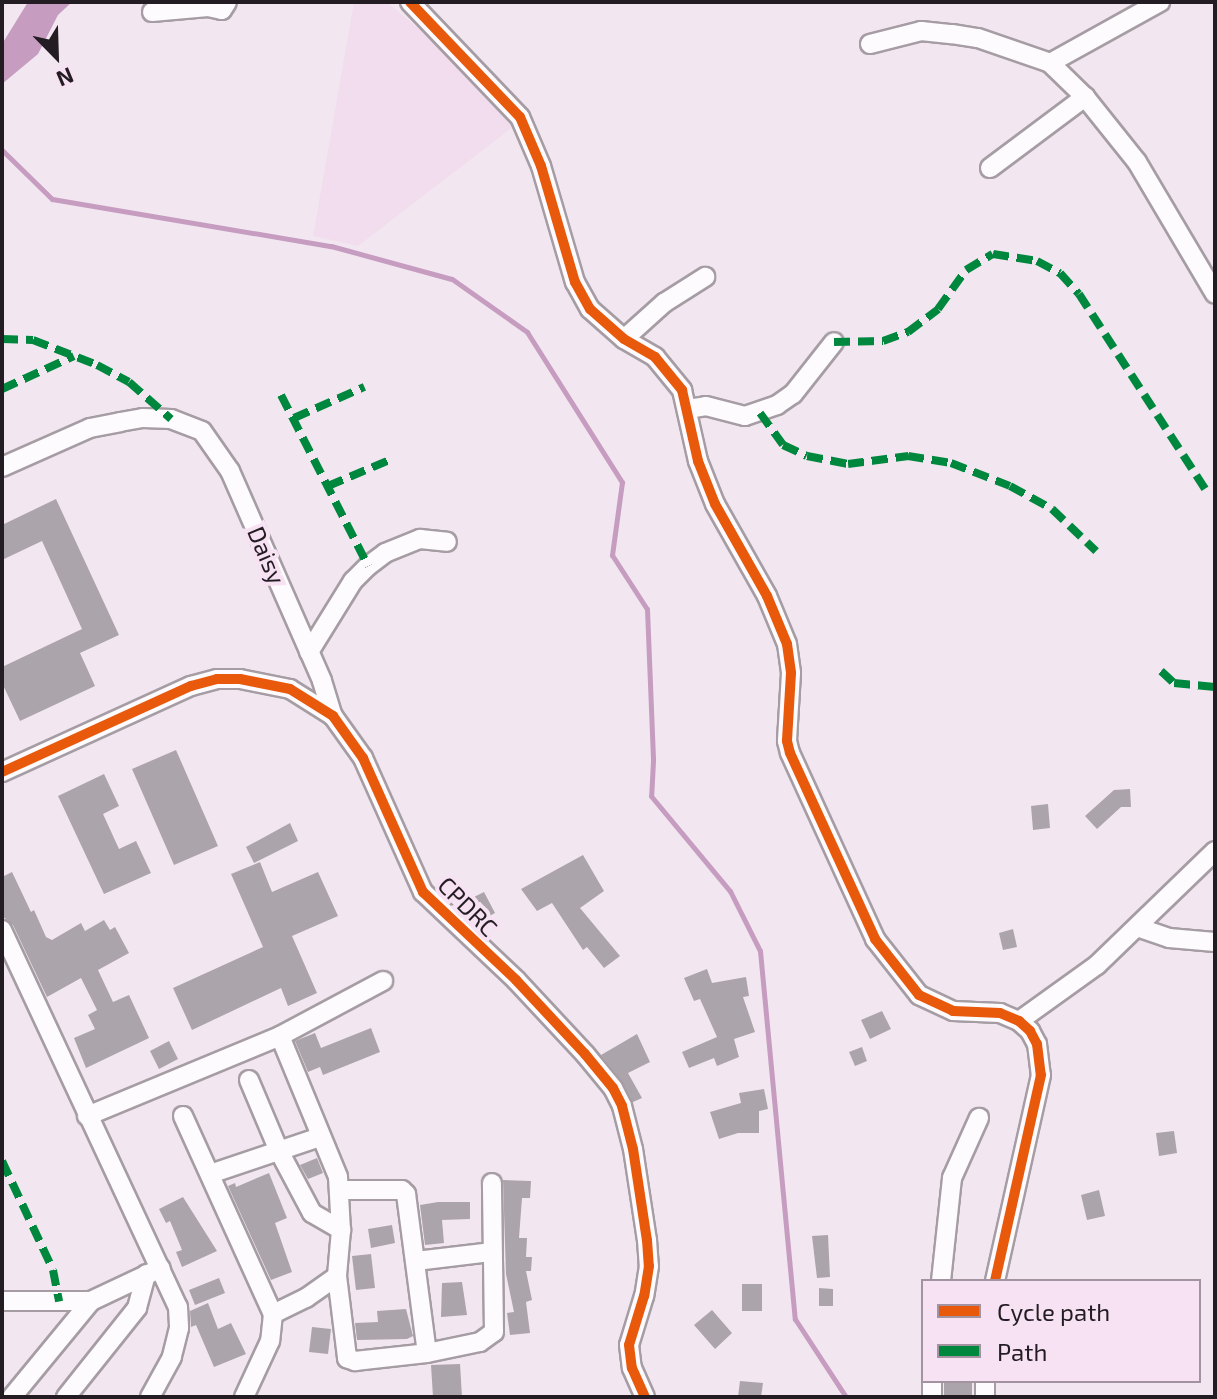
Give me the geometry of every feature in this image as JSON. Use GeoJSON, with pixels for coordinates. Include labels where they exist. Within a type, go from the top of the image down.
{"type":"FeatureCollection","features":[{"type":"Feature","properties":{"kind":"street"},"geometry":{"type":"LineString","coordinates":[[152,12],[208,7],[222,10],[227,2]]}},
{"type":"Feature","properties":{"kind":"street"},"geometry":{"type":"LineString","coordinates":[[410,2],[520,117],[541,166],[575,282],[590,309],[624,339],[655,357],[682,390],[698,461],[715,504],[767,596],[787,644],[791,673],[787,741],[790,753],[869,927],[894,966],[927,1000],[953,1011],[1000,1013],[1019,1021],[1030,1031],[1037,1044],[1041,1075],[995,1279]]}},
{"type":"Feature","properties":{"kind":"street"},"geometry":{"type":"LineString","coordinates":[[1050,63],[1160,2]]}},
{"type":"Feature","properties":{"kind":"street"},"geometry":{"type":"LineString","coordinates":[[870,44],[921,31],[952,34],[978,38],[1050,63],[1085,97],[1137,162],[1215,294]]}},
{"type":"Feature","properties":{"kind":"street"},"geometry":{"type":"LineString","coordinates":[[990,168],[1085,97]]}},
{"type":"Feature","properties":{"kind":"street"},"geometry":{"type":"LineString","coordinates":[[624,339],[664,303],[705,277]]}},
{"type":"Feature","properties":{"kind":"street"},"geometry":{"type":"LineString","coordinates":[[688,409],[706,406],[745,416],[777,405],[793,394],[834,342]]}},
{"type":"Feature","properties":{"kind":"street","name":"Daisy"},"geometry":{"type":"LineString","coordinates":[[2,467],[90,428],[143,418],[171,419],[202,431],[230,471],[309,652],[333,716]]}},
{"type":"Feature","properties":{"kind":"street"},"geometry":{"type":"LineString","coordinates":[[309,652],[353,581],[368,566],[385,553],[420,539],[447,542]]}},
{"type":"Feature","properties":{"kind":"street","name":"CPDRC"},"geometry":{"type":"LineString","coordinates":[[2,772],[191,686],[217,679],[240,679],[290,689],[333,716],[363,758],[423,892],[516,980],[607,1079],[618,1097],[633,1149],[647,1240],[649,1266],[644,1296],[629,1345],[632,1368],[645,1397]]}},
{"type":"Feature","properties":{"kind":"street"},"geometry":{"type":"LineString","coordinates":[[1019,1021],[1097,965],[1215,851]]}},
{"type":"Feature","properties":{"kind":"street"},"geometry":{"type":"LineString","coordinates":[[1137,927],[1169,938],[1215,942]]}},
{"type":"Feature","properties":{"kind":"street"},"geometry":{"type":"LineString","coordinates":[[2,930],[87,1116],[153,1271],[178,1307],[179,1328],[172,1357],[150,1397]]}},
{"type":"Feature","properties":{"kind":"street"},"geometry":{"type":"LineString","coordinates":[[87,1116],[280,1036],[383,981]]}},
{"type":"Feature","properties":{"kind":"street"},"geometry":{"type":"LineString","coordinates":[[280,1036],[340,1190],[337,1276],[347,1358],[355,1361],[427,1353],[480,1342],[494,1332],[492,1183]]}},
{"type":"Feature","properties":{"kind":"street"},"geometry":{"type":"LineString","coordinates":[[249,1080],[279,1151],[312,1213],[341,1230]]}},
{"type":"Feature","properties":{"kind":"street"},"geometry":{"type":"LineString","coordinates":[[183,1116],[273,1314],[270,1341],[244,1397]]}},
{"type":"Feature","properties":{"kind":"street"},"geometry":{"type":"LineString","coordinates":[[941,1279],[952,1178],[979,1118]]}},
{"type":"Feature","properties":{"kind":"street"},"geometry":{"type":"LineString","coordinates":[[210,1174],[320,1137]]}},
{"type":"Feature","properties":{"kind":"street"},"geometry":{"type":"LineString","coordinates":[[340,1190],[402,1190],[406,1194],[427,1353]]}},
{"type":"Feature","properties":{"kind":"street"},"geometry":{"type":"LineString","coordinates":[[416,1261],[492,1252]]}},
{"type":"Feature","properties":{"kind":"street"},"geometry":{"type":"LineString","coordinates":[[12,1397],[91,1301],[153,1271]]}},
{"type":"Feature","properties":{"kind":"street"},"geometry":{"type":"LineString","coordinates":[[66,1397],[137,1308],[153,1271]]}},
{"type":"Feature","properties":{"kind":"street"},"geometry":{"type":"LineString","coordinates":[[273,1314],[306,1298],[337,1276]]}},
{"type":"Feature","properties":{"kind":"street"},"geometry":{"type":"LineString","coordinates":[[2,1301],[91,1301]]}},
{"type":"Feature","properties":{"kind":"shaded area"},"geometry":{"type":"Polygon","coordinates":[[[28,2],[72,2],[58,15],[38,54],[2,84],[2,44],[28,2]]]}},
{"type":"Feature","properties":{"kind":"shaded area"},"geometry":{"type":"Polygon","coordinates":[[[354,2],[387,2],[419,29],[437,37],[513,127],[358,246],[313,236],[354,2]]]}},
{"type":"Feature","properties":{"kind":"building"},"geometry":{"type":"Polygon","coordinates":[[[56,499],[119,635],[80,653],[95,686],[20,721],[2,683],[2,667],[82,629],[42,541],[2,560],[2,525],[56,499]]]}},
{"type":"Feature","properties":{"kind":"building"},"geometry":{"type":"Polygon","coordinates":[[[176,750],[218,846],[174,865],[132,769],[176,750]]]}},
{"type":"Feature","properties":{"kind":"building"},"geometry":{"type":"Polygon","coordinates":[[[104,774],[119,806],[103,814],[119,849],[136,841],[151,873],[104,894],[58,796],[104,774]]]}},
{"type":"Feature","properties":{"kind":"building"},"geometry":{"type":"Polygon","coordinates":[[[1130,789],[1131,807],[1121,807],[1097,829],[1085,816],[1114,790],[1130,789]]]}},
{"type":"Feature","properties":{"kind":"building"},"geometry":{"type":"Polygon","coordinates":[[[1048,804],[1050,828],[1033,830],[1031,806],[1048,804]]]}},
{"type":"Feature","properties":{"kind":"building"},"geometry":{"type":"Polygon","coordinates":[[[290,823],[298,841],[254,863],[246,847],[290,823]]]}},
{"type":"Feature","properties":{"kind":"building"},"geometry":{"type":"Polygon","coordinates":[[[583,855],[604,891],[580,908],[620,956],[604,968],[587,947],[583,950],[552,903],[537,911],[521,889],[583,855]]]}},
{"type":"Feature","properties":{"kind":"building"},"geometry":{"type":"Polygon","coordinates":[[[260,862],[272,892],[318,872],[338,916],[292,936],[317,993],[288,1006],[281,988],[192,1030],[173,988],[263,947],[231,874],[260,862]]]}},
{"type":"Feature","properties":{"kind":"building"},"geometry":{"type":"Polygon","coordinates":[[[12,872],[46,937],[52,940],[81,923],[85,931],[104,920],[110,930],[115,927],[129,953],[98,970],[113,1002],[129,995],[149,1038],[86,1068],[74,1038],[95,1029],[88,1015],[97,1010],[81,978],[47,997],[13,925],[2,916],[2,877],[12,872]]]}},
{"type":"Feature","properties":{"kind":"building"},"geometry":{"type":"Polygon","coordinates":[[[484,892],[495,913],[482,920],[470,899],[484,892]]]}},
{"type":"Feature","properties":{"kind":"building"},"geometry":{"type":"Polygon","coordinates":[[[1013,929],[1017,947],[1003,950],[999,933],[1013,929]]]}},
{"type":"Feature","properties":{"kind":"building"},"geometry":{"type":"Polygon","coordinates":[[[707,969],[712,983],[746,977],[749,996],[743,997],[755,1032],[734,1039],[739,1057],[717,1066],[714,1058],[689,1068],[682,1052],[717,1037],[700,999],[694,1001],[684,978],[707,969]]]}},
{"type":"Feature","properties":{"kind":"building"},"geometry":{"type":"Polygon","coordinates":[[[882,1011],[891,1029],[870,1039],[861,1020],[882,1011]]]}},
{"type":"Feature","properties":{"kind":"building"},"geometry":{"type":"Polygon","coordinates":[[[371,1028],[380,1052],[323,1075],[320,1067],[308,1072],[295,1041],[315,1033],[321,1048],[371,1028]]]}},
{"type":"Feature","properties":{"kind":"building"},"geometry":{"type":"Polygon","coordinates":[[[637,1034],[650,1062],[628,1073],[642,1098],[633,1102],[622,1081],[601,1055],[637,1034]]]}},
{"type":"Feature","properties":{"kind":"building"},"geometry":{"type":"Polygon","coordinates":[[[169,1041],[178,1059],[159,1069],[150,1051],[169,1041]]]}},
{"type":"Feature","properties":{"kind":"building"},"geometry":{"type":"Polygon","coordinates":[[[862,1047],[867,1061],[855,1066],[849,1052],[862,1047]]]}},
{"type":"Feature","properties":{"kind":"building"},"geometry":{"type":"Polygon","coordinates":[[[764,1089],[768,1109],[759,1111],[759,1133],[738,1133],[719,1139],[710,1112],[741,1103],[739,1093],[764,1089]]]}},
{"type":"Feature","properties":{"kind":"building"},"geometry":{"type":"Polygon","coordinates":[[[1174,1131],[1177,1153],[1159,1156],[1156,1133],[1174,1131]]]}},
{"type":"Feature","properties":{"kind":"building"},"geometry":{"type":"Polygon","coordinates":[[[317,1158],[323,1173],[308,1179],[300,1165],[317,1158]]]}},
{"type":"Feature","properties":{"kind":"building"},"geometry":{"type":"Polygon","coordinates":[[[269,1173],[287,1218],[275,1223],[292,1272],[271,1280],[228,1186],[235,1183],[236,1187],[269,1173]]]}},
{"type":"Feature","properties":{"kind":"building"},"geometry":{"type":"Polygon","coordinates":[[[503,1180],[531,1181],[530,1198],[522,1198],[519,1238],[527,1238],[526,1257],[532,1257],[531,1271],[526,1271],[532,1300],[526,1302],[530,1333],[510,1335],[507,1313],[514,1312],[506,1274],[503,1180]]]}},
{"type":"Feature","properties":{"kind":"building"},"geometry":{"type":"Polygon","coordinates":[[[1099,1190],[1105,1216],[1087,1220],[1081,1195],[1099,1190]]]}},
{"type":"Feature","properties":{"kind":"building"},"geometry":{"type":"Polygon","coordinates":[[[183,1197],[217,1251],[182,1267],[176,1252],[182,1250],[170,1221],[166,1223],[159,1209],[183,1197]]]}},
{"type":"Feature","properties":{"kind":"building"},"geometry":{"type":"Polygon","coordinates":[[[470,1202],[470,1219],[442,1220],[444,1243],[425,1245],[420,1205],[470,1202]]]}},
{"type":"Feature","properties":{"kind":"building"},"geometry":{"type":"Polygon","coordinates":[[[392,1225],[395,1243],[371,1248],[368,1229],[392,1225]]]}},
{"type":"Feature","properties":{"kind":"building"},"geometry":{"type":"Polygon","coordinates":[[[828,1235],[830,1277],[817,1278],[812,1236],[828,1235]]]}},
{"type":"Feature","properties":{"kind":"building"},"geometry":{"type":"Polygon","coordinates":[[[371,1254],[375,1288],[356,1290],[352,1256],[371,1254]]]}},
{"type":"Feature","properties":{"kind":"building"},"geometry":{"type":"Polygon","coordinates":[[[219,1278],[225,1293],[195,1305],[189,1290],[219,1278]]]}},
{"type":"Feature","properties":{"kind":"building"},"geometry":{"type":"Polygon","coordinates":[[[462,1282],[467,1315],[441,1317],[442,1283],[462,1282]]]}},
{"type":"Feature","properties":{"kind":"building"},"geometry":{"type":"Polygon","coordinates":[[[742,1284],[762,1284],[762,1311],[742,1311],[742,1284]]]}},
{"type":"Feature","properties":{"kind":"building"},"geometry":{"type":"Polygon","coordinates":[[[819,1288],[833,1289],[833,1306],[819,1306],[819,1288]]]}},
{"type":"Feature","properties":{"kind":"building"},"geometry":{"type":"Polygon","coordinates":[[[208,1303],[218,1329],[231,1323],[246,1354],[214,1367],[196,1325],[191,1327],[190,1311],[208,1303]]]}},
{"type":"Feature","properties":{"kind":"building"},"geometry":{"type":"Polygon","coordinates":[[[406,1309],[413,1336],[407,1339],[357,1340],[355,1323],[378,1322],[377,1311],[406,1309]]]}},
{"type":"Feature","properties":{"kind":"building"},"geometry":{"type":"Polygon","coordinates":[[[712,1310],[732,1333],[715,1349],[694,1325],[712,1310]]]}},
{"type":"Feature","properties":{"kind":"building"},"geometry":{"type":"Polygon","coordinates":[[[312,1327],[331,1329],[328,1354],[309,1352],[312,1327]]]}},
{"type":"Feature","properties":{"kind":"building"},"geometry":{"type":"Polygon","coordinates":[[[460,1364],[462,1397],[433,1397],[431,1365],[460,1364]]]}},
{"type":"Feature","properties":{"kind":"building"},"geometry":{"type":"Polygon","coordinates":[[[740,1381],[763,1383],[761,1397],[738,1397],[740,1381]]]}},
{"type":"Feature","properties":{"kind":"building"},"geometry":{"type":"Polygon","coordinates":[[[944,1383],[972,1383],[972,1397],[944,1397],[944,1383]]]}},
{"type":"Feature","properties":{"kind":"waterway"},"geometry":{"type":"LineString","coordinates":[[2,150],[52,199],[331,246],[452,279],[527,332],[622,482],[612,555],[647,609],[653,761],[651,796],[730,891],[760,951],[795,1319],[846,1397]]}},
{"type":"Feature","properties":{"kind":"marked path"},"geometry":{"type":"LineString","coordinates":[[834,342],[883,341],[908,332],[938,309],[966,270],[993,254],[1037,261],[1060,273],[1079,294],[1206,490]]}},
{"type":"Feature","properties":{"kind":"marked path"},"geometry":{"type":"LineString","coordinates":[[2,339],[33,340],[97,365],[129,382],[171,419]]}},
{"type":"Feature","properties":{"kind":"marked path"},"geometry":{"type":"LineString","coordinates":[[2,389],[74,356]]}},
{"type":"Feature","properties":{"kind":"marked path"},"geometry":{"type":"LineString","coordinates":[[294,418],[364,387]]}},
{"type":"Feature","properties":{"kind":"marked path"},"geometry":{"type":"LineString","coordinates":[[281,395],[368,566]]}},
{"type":"Feature","properties":{"kind":"marked path"},"geometry":{"type":"LineString","coordinates":[[760,413],[783,445],[807,456],[848,464],[908,456],[951,463],[1010,486],[1052,509],[1096,551]]}},
{"type":"Feature","properties":{"kind":"marked path"},"geometry":{"type":"LineString","coordinates":[[328,486],[392,459]]}},
{"type":"Feature","properties":{"kind":"marked path"},"geometry":{"type":"LineString","coordinates":[[1161,671],[1174,683],[1215,687]]}},
{"type":"Feature","properties":{"kind":"marked path"},"geometry":{"type":"LineString","coordinates":[[2,1161],[53,1270],[59,1301]]}},
{"type":"Feature","properties":{"kind":"cycle path"},"geometry":{"type":"LineString","coordinates":[[410,2],[520,117],[541,166],[575,282],[590,309],[624,339],[655,357],[682,390],[698,461],[715,504],[767,596],[787,644],[791,673],[787,741],[790,753],[875,939],[919,995],[953,1011],[1000,1013],[1019,1021],[1030,1031],[1037,1044],[1041,1075],[995,1279]]}},
{"type":"Feature","properties":{"kind":"cycle path"},"geometry":{"type":"LineString","coordinates":[[2,772],[191,686],[217,679],[240,679],[290,689],[333,716],[363,758],[423,892],[516,980],[585,1054],[613,1088],[622,1106],[633,1149],[647,1240],[649,1266],[644,1296],[629,1345],[632,1368],[645,1397]]}}]}
